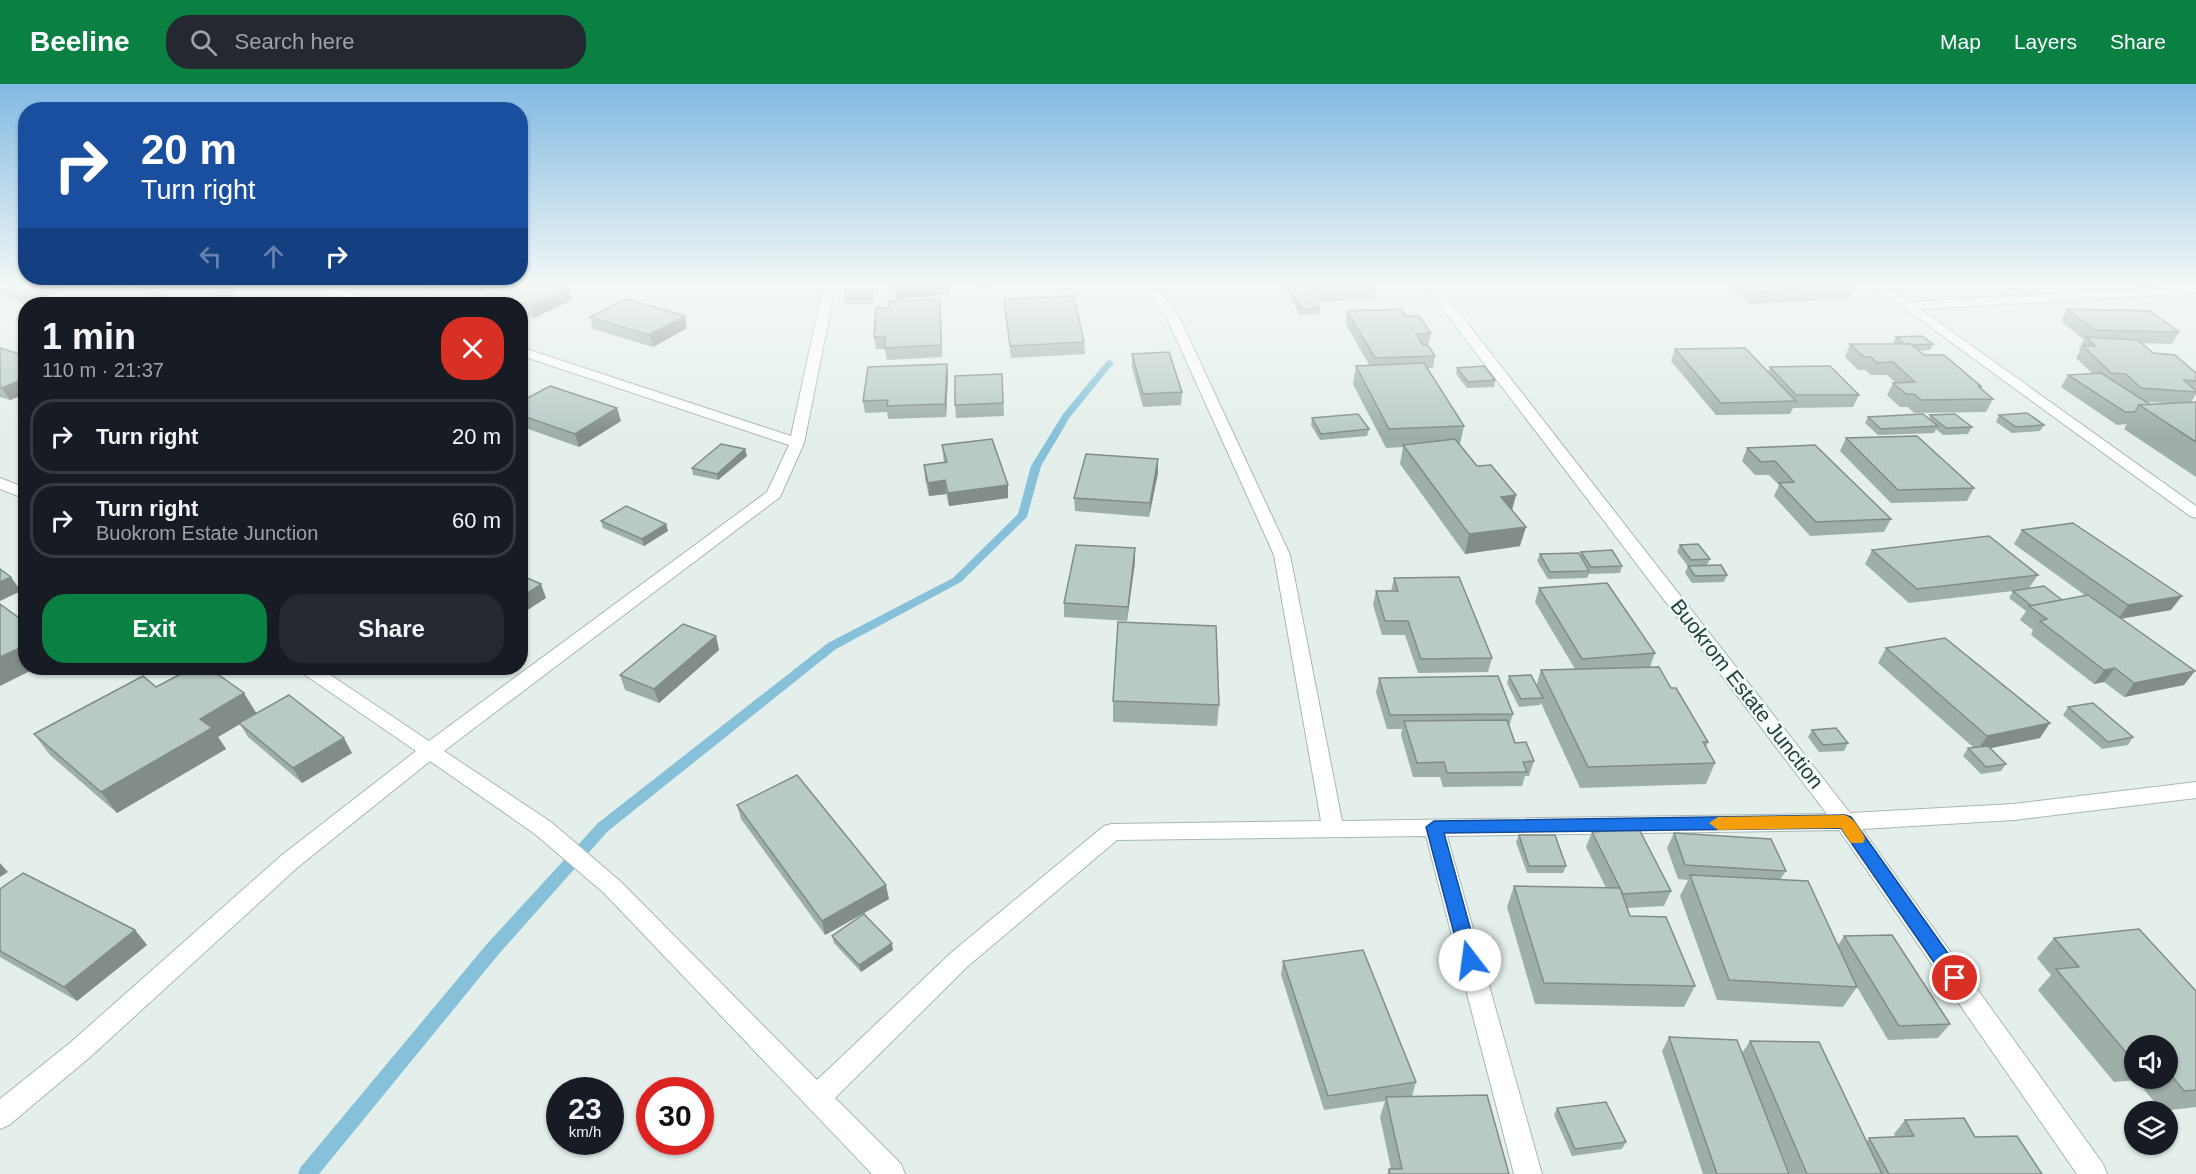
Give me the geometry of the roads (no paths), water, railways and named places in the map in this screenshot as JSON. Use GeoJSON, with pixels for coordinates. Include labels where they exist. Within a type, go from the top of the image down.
{"type":"FeatureCollection","features":[{"type":"Feature","properties":{"kind":"street"},"geometry":{"type":"LineString","coordinates":[[0,1116],[80,1050],[290,861],[431,750],[774,494],[797,443],[820,334]]}},
{"type":"Feature","properties":{"kind":"street"},"geometry":{"type":"LineString","coordinates":[[1181,334],[1282,555],[1333,829]]}},
{"type":"Feature","properties":{"kind":"street","name":"Buokrom Estate Junction"},"geometry":{"type":"LineString","coordinates":[[1468,334],[1845,822],[2093,1174]]}},
{"type":"Feature","properties":{"kind":"street"},"geometry":{"type":"LineString","coordinates":[[1945,334],[2196,513]]}},
{"type":"Feature","properties":{"kind":"street"},"geometry":{"type":"LineString","coordinates":[[528,354],[797,443]]}},
{"type":"Feature","properties":{"kind":"street"},"geometry":{"type":"LineString","coordinates":[[0,483],[18,491]]}},
{"type":"Feature","properties":{"kind":"street"},"geometry":{"type":"LineString","coordinates":[[318,675],[543,828],[612,887],[891,1174]]}},
{"type":"Feature","properties":{"kind":"street"},"geometry":{"type":"LineString","coordinates":[[818,1098],[960,958],[1112,832],[1845,822],[2014,812],[2196,790]]}},
{"type":"Feature","properties":{"kind":"street"},"geometry":{"type":"LineString","coordinates":[[1434,827],[1528,1174]]}},
{"type":"Feature","properties":{"kind":"waterway"},"geometry":{"type":"LineString","coordinates":[[307,1174],[492,950],[603,827],[832,646],[957,580],[1023,515],[1036,466],[1066,416],[1110,363]]}}]}
